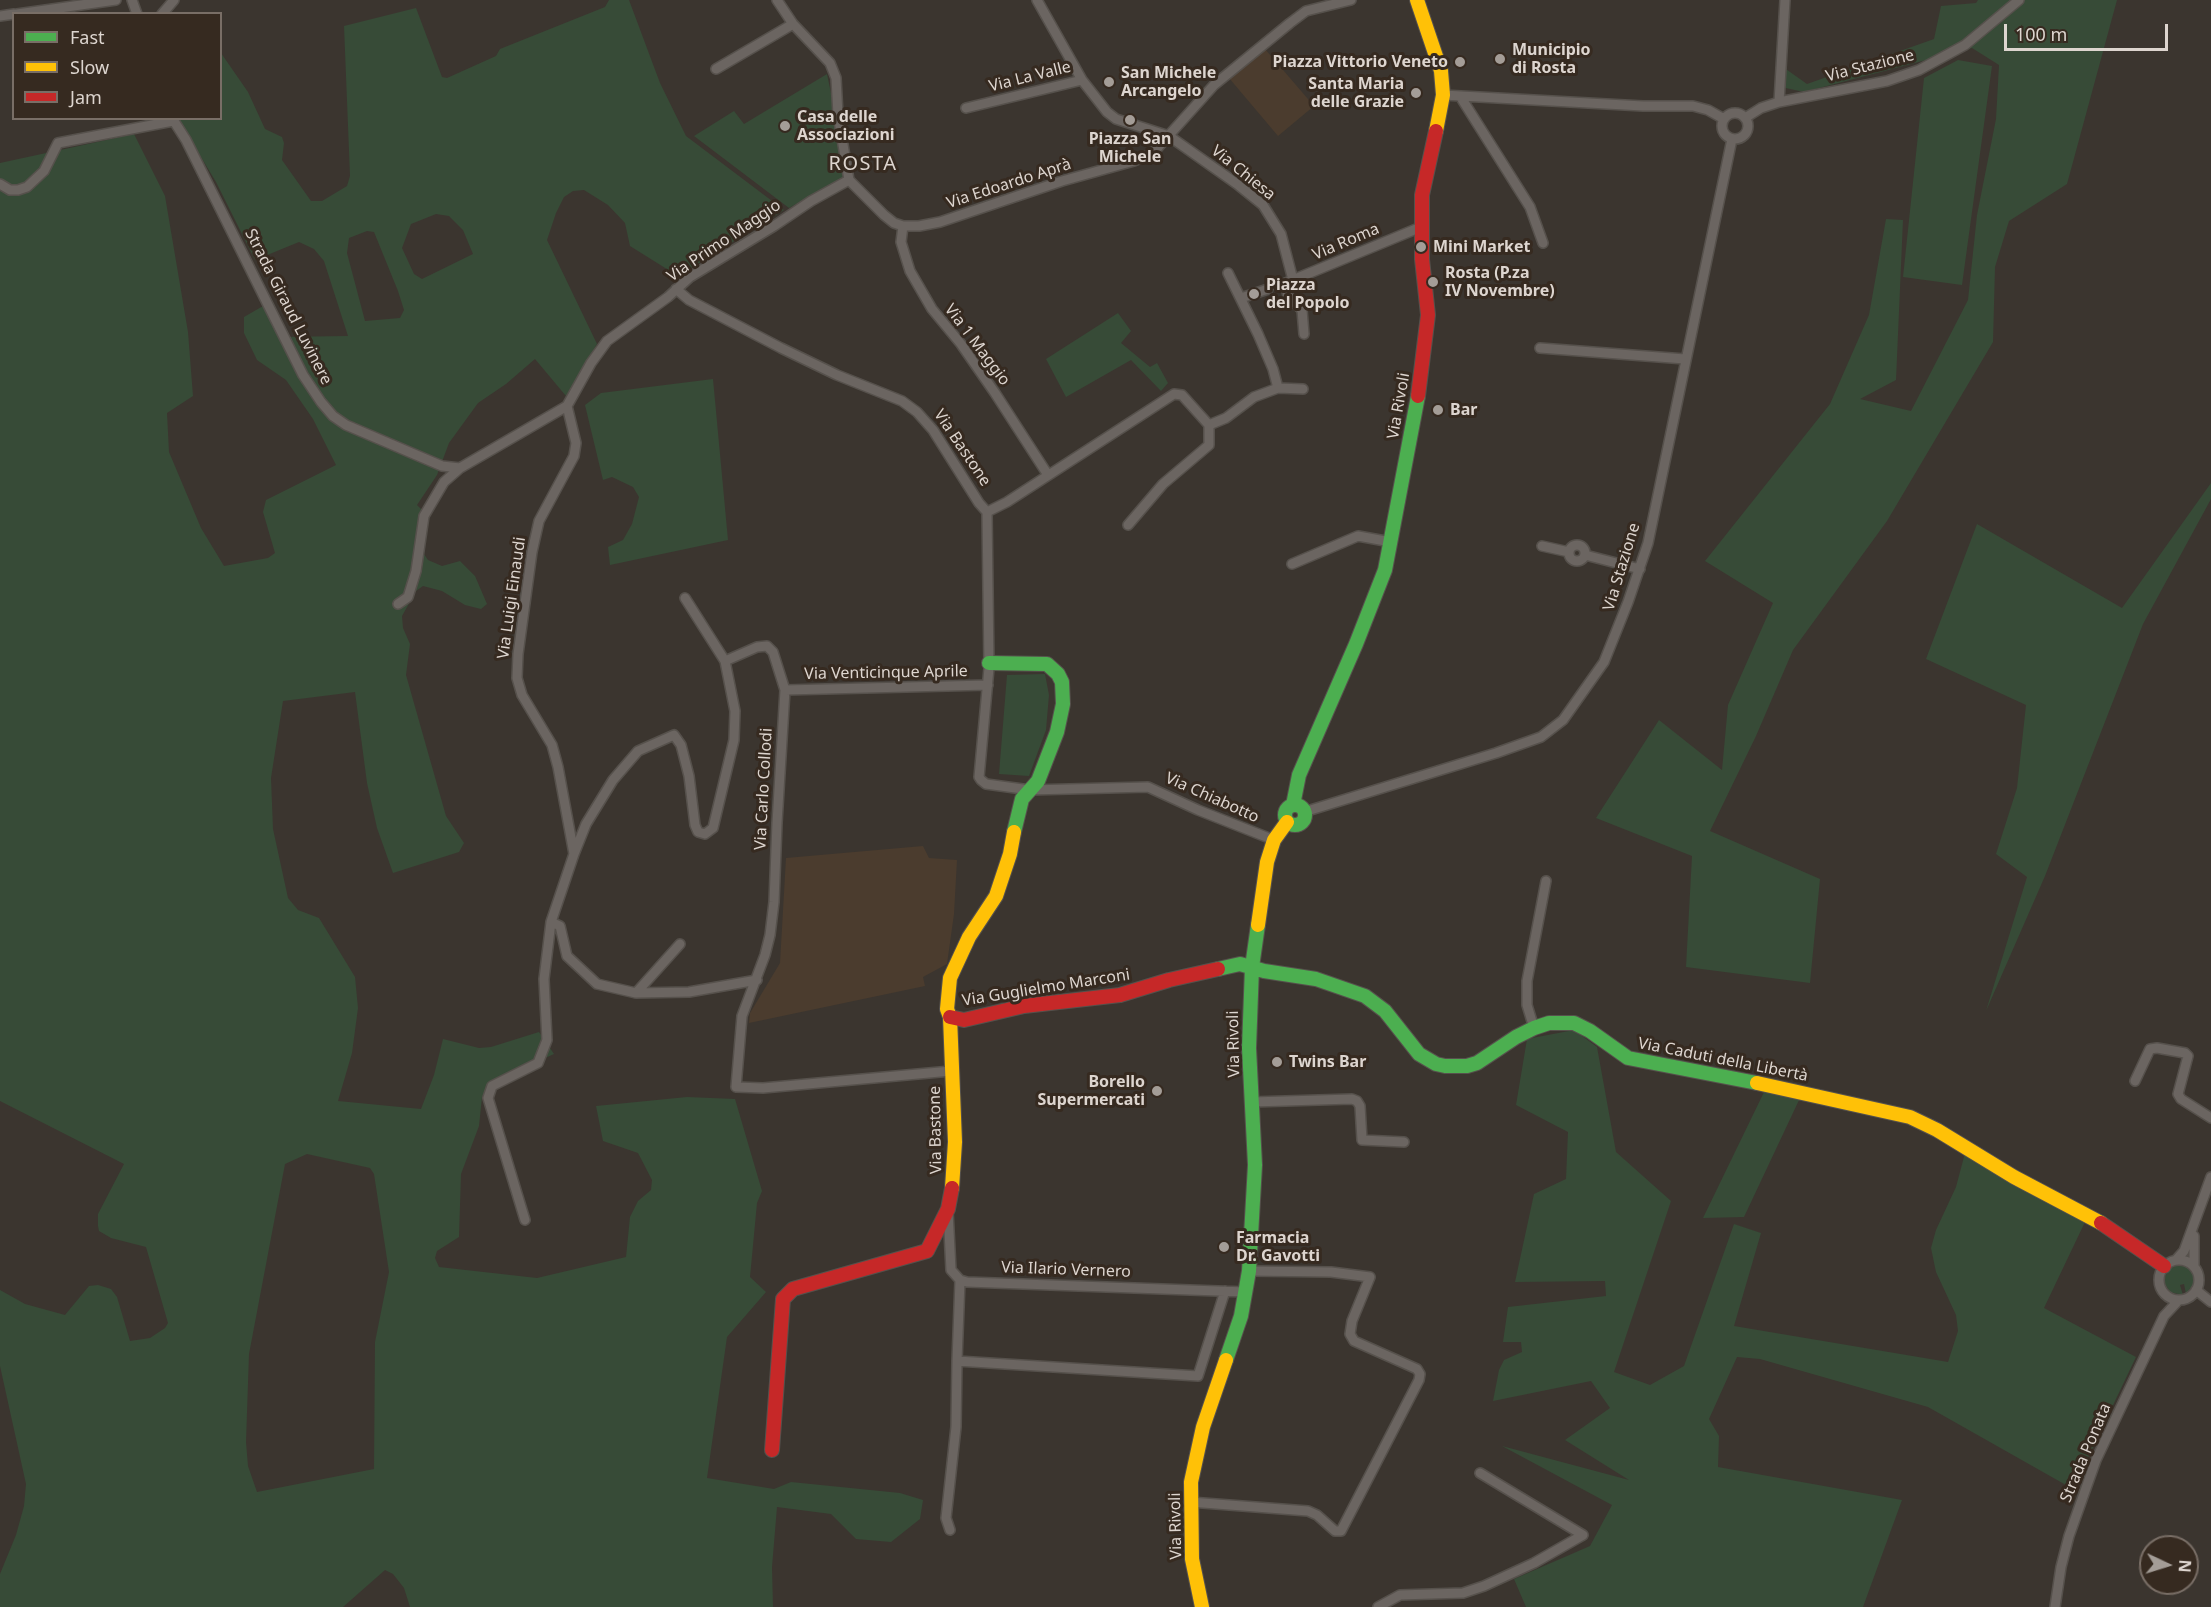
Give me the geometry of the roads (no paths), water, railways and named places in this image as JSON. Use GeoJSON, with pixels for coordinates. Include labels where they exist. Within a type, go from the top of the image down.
{"type":"FeatureCollection","features":[{"type":"Feature","properties":{"kind":"street"},"geometry":{"type":"LineString","coordinates":[[29,12],[116,0]]}},
{"type":"Feature","properties":{"kind":"street"},"geometry":{"type":"LineString","coordinates":[[164,12],[174,0]]}},
{"type":"Feature","properties":{"kind":"street"},"geometry":{"type":"LineString","coordinates":[[777,0],[793,24],[830,63],[836,78],[838,116],[849,180],[884,216],[903,226]]}},
{"type":"Feature","properties":{"kind":"street","name":"Via La Valle"},"geometry":{"type":"LineString","coordinates":[[966,108],[1082,80],[1037,0]]}},
{"type":"Feature","properties":{"kind":"street","name":"Via Edoardo Aprà"},"geometry":{"type":"LineString","coordinates":[[903,226],[940,222],[1153,153],[1214,85],[1290,23],[1306,11],[1351,0]]}},
{"type":"Feature","properties":{"kind":"street","name":"Via Rivoli"},"geometry":{"type":"LineString","coordinates":[[1202,1607],[1192,1558],[1190,1502],[1196,1455],[1203,1427],[1234,1341],[1249,1271],[1255,1165],[1250,1048],[1252,967],[1263,884],[1274,840],[1287,822],[1285,813],[1287,808],[1298,809],[1299,775],[1380,585],[1391,542],[1415,418],[1427,327],[1421,227],[1425,177],[1443,95],[1441,70],[1417,0]]}},
{"type":"Feature","properties":{"kind":"street"},"geometry":{"type":"LineString","coordinates":[[1779,102],[1785,0]]}},
{"type":"Feature","properties":{"kind":"street","name":"Via Stazione"},"geometry":{"type":"LineString","coordinates":[[1745,118],[1761,108],[1779,102],[1887,81],[1919,70],[1965,45],[2019,0]]}},
{"type":"Feature","properties":{"kind":"street"},"geometry":{"type":"LineString","coordinates":[[716,69],[793,24]]}},
{"type":"Feature","properties":{"kind":"street"},"geometry":{"type":"LineString","coordinates":[[1082,80],[1107,112],[1116,119],[1169,136]]}},
{"type":"Feature","properties":{"kind":"street"},"geometry":{"type":"LineString","coordinates":[[1443,95],[1574,103],[1693,106],[1708,110],[1724,119]]}},
{"type":"Feature","properties":{"kind":"street"},"geometry":{"type":"LineString","coordinates":[[1460,96],[1530,207],[1543,243]]}},
{"type":"Feature","properties":{"kind":"street"},"geometry":{"type":"LineString","coordinates":[[1734,113],[1745,118],[1748,125],[1746,134],[1740,139],[1732,139],[1723,131],[1724,119],[1734,113]]}},
{"type":"Feature","properties":{"kind":"street"},"geometry":{"type":"LineString","coordinates":[[0,184],[10,190],[27,187],[44,171],[58,143],[172,120]]}},
{"type":"Feature","properties":{"kind":"street","name":"Strada Giraud Luvinere"},"geometry":{"type":"LineString","coordinates":[[172,120],[186,140],[303,375],[327,409],[346,425],[442,466],[460,468]]}},
{"type":"Feature","properties":{"kind":"street","name":"Via Chiesa"},"geometry":{"type":"LineString","coordinates":[[1169,136],[1237,184],[1263,206],[1281,234],[1288,296],[1302,310],[1304,334]]}},
{"type":"Feature","properties":{"kind":"street","name":"Via Stazione"},"geometry":{"type":"LineString","coordinates":[[1298,809],[1496,753],[1541,737],[1572,710],[1604,662],[1648,543],[1732,139]]}},
{"type":"Feature","properties":{"kind":"street","name":"Via Primo Maggio"},"geometry":{"type":"LineString","coordinates":[[398,604],[408,597],[416,571],[424,516],[444,482],[460,468],[567,406],[591,363],[607,341],[690,277],[811,201],[849,180]]}},
{"type":"Feature","properties":{"kind":"street","name":"Via 1 Maggio"},"geometry":{"type":"LineString","coordinates":[[903,226],[901,242],[910,271],[932,309],[984,376],[1048,475]]}},
{"type":"Feature","properties":{"kind":"street","name":"Via Roma"},"geometry":{"type":"LineString","coordinates":[[1287,282],[1421,227]]}},
{"type":"Feature","properties":{"kind":"street"},"geometry":{"type":"LineString","coordinates":[[1228,273],[1273,369],[1278,388]]}},
{"type":"Feature","properties":{"kind":"street","name":"Via Bastone"},"geometry":{"type":"LineString","coordinates":[[676,289],[689,300],[781,348],[837,375],[902,401],[917,412],[933,430],[987,512],[989,663],[979,777],[986,784],[1030,790]]}},
{"type":"Feature","properties":{"kind":"street"},"geometry":{"type":"LineString","coordinates":[[1241,298],[1268,289]]}},
{"type":"Feature","properties":{"kind":"street"},"geometry":{"type":"LineString","coordinates":[[1540,348],[1685,359]]}},
{"type":"Feature","properties":{"kind":"street"},"geometry":{"type":"LineString","coordinates":[[1128,525],[1163,484],[1209,445],[1212,424],[1254,397],[1278,388],[1303,389]]}},
{"type":"Feature","properties":{"kind":"street"},"geometry":{"type":"LineString","coordinates":[[987,512],[1007,502],[1174,394],[1182,395],[1212,424]]}},
{"type":"Feature","properties":{"kind":"street","name":"Via Luigi Einaudi"},"geometry":{"type":"LineString","coordinates":[[525,1220],[488,1098],[492,1086],[538,1063],[547,1040],[544,979],[551,922],[574,854],[552,745],[522,695],[517,678],[518,654],[532,552],[539,521],[574,456],[576,443],[567,406]]}},
{"type":"Feature","properties":{"kind":"street"},"geometry":{"type":"LineString","coordinates":[[1292,564],[1358,536],[1391,542]]}},
{"type":"Feature","properties":{"kind":"street"},"geometry":{"type":"LineString","coordinates":[[1542,546],[1569,552],[1576,561],[1583,559],[1585,555],[1640,569]]}},
{"type":"Feature","properties":{"kind":"street"},"geometry":{"type":"LineString","coordinates":[[574,854],[586,824],[614,780],[638,751],[675,735],[681,745],[689,776],[695,825],[698,832],[705,834],[713,828],[734,740],[735,711],[725,661],[685,598]]}},
{"type":"Feature","properties":{"kind":"street","name":"Via Carlo Collodi"},"geometry":{"type":"LineString","coordinates":[[725,661],[757,647],[767,646],[773,652],[785,690],[774,902],[770,934],[757,980],[742,1016],[736,1087],[763,1088],[951,1071]]}},
{"type":"Feature","properties":{"kind":"street","name":"Via Bastone"},"geometry":{"type":"LineString","coordinates":[[772,1450],[783,1299],[793,1289],[927,1251],[948,1209],[954,1165],[950,1017],[947,1009],[947,995],[955,964],[996,896],[1010,854],[1018,810],[1022,799],[1038,781],[1045,766],[1057,732],[1063,704],[1062,682],[1058,674],[1047,664],[989,663]]}},
{"type":"Feature","properties":{"kind":"street","name":"Via Venticinque Aprile"},"geometry":{"type":"LineString","coordinates":[[785,690],[988,685]]}},
{"type":"Feature","properties":{"kind":"street","name":"Via Chiabotto"},"geometry":{"type":"LineString","coordinates":[[1030,790],[1148,787],[1198,810],[1274,840]]}},
{"type":"Feature","properties":{"kind":"street"},"geometry":{"type":"LineString","coordinates":[[1534,1028],[1527,1005],[1527,981],[1546,881]]}},
{"type":"Feature","properties":{"kind":"street"},"geometry":{"type":"LineString","coordinates":[[551,922],[560,926],[567,956],[597,984],[636,993],[689,992],[757,980]]}},
{"type":"Feature","properties":{"kind":"street"},"geometry":{"type":"LineString","coordinates":[[636,993],[680,944]]}},
{"type":"Feature","properties":{"kind":"street","name":"Via Guglielmo Marconi"},"geometry":{"type":"LineString","coordinates":[[950,1017],[964,1020],[1024,1006],[1120,995],[1235,964],[1252,967]]}},
{"type":"Feature","properties":{"kind":"street","name":"Via Caduti della Libertà"},"geometry":{"type":"LineString","coordinates":[[1252,967],[1316,979],[1365,996],[1385,1011],[1419,1054],[1436,1064],[1467,1066],[1477,1063],[1534,1028],[1549,1023],[1574,1023],[1590,1031],[1628,1058],[1808,1093],[1910,1117],[1963,1145],[2014,1177],[2091,1216],[2170,1263]]}},
{"type":"Feature","properties":{"kind":"street"},"geometry":{"type":"LineString","coordinates":[[2135,1081],[2150,1049],[2185,1053],[2188,1056],[2178,1094],[2181,1100],[2211,1118]]}},
{"type":"Feature","properties":{"kind":"street"},"geometry":{"type":"LineString","coordinates":[[1252,1102],[1352,1099],[1360,1106],[1362,1140],[1404,1142]]}},
{"type":"Feature","properties":{"kind":"street"},"geometry":{"type":"LineString","coordinates":[[2196,1223],[2193,1245],[2194,1267],[2199,1278],[2196,1290],[2189,1298],[2178,1301],[2164,1294],[2158,1283],[2160,1271],[2184,1251],[2211,1177]]}},
{"type":"Feature","properties":{"kind":"street"},"geometry":{"type":"LineString","coordinates":[[948,1209],[949,1260],[951,1270],[960,1280],[956,1427],[946,1518],[950,1530]]}},
{"type":"Feature","properties":{"kind":"street"},"geometry":{"type":"LineString","coordinates":[[2170,1263],[2183,1260],[2194,1267]]}},
{"type":"Feature","properties":{"kind":"street"},"geometry":{"type":"LineString","coordinates":[[1190,1502],[1308,1511],[1317,1515],[1335,1531],[1341,1531],[1420,1374],[1418,1369],[1354,1341],[1350,1334],[1352,1321],[1370,1277],[1331,1272],[1249,1271]]}},
{"type":"Feature","properties":{"kind":"street","name":"Via Ilario Vernero"},"geometry":{"type":"LineString","coordinates":[[960,1280],[1246,1292]]}},
{"type":"Feature","properties":{"kind":"street"},"geometry":{"type":"LineString","coordinates":[[2196,1290],[2211,1302]]}},
{"type":"Feature","properties":{"kind":"street"},"geometry":{"type":"LineString","coordinates":[[957,1361],[1198,1376],[1225,1291]]}},
{"type":"Feature","properties":{"kind":"street","name":"Strada Ponata"},"geometry":{"type":"LineString","coordinates":[[2164,1294],[2164,1316]]}},
{"type":"Feature","properties":{"kind":"street","name":"Strada Ponata"},"geometry":{"type":"LineString","coordinates":[[2055,1607],[2064,1556],[2096,1460],[2164,1316],[2178,1301]]}},
{"type":"Feature","properties":{"kind":"street"},"geometry":{"type":"LineString","coordinates":[[1378,1607],[1400,1595],[1463,1593],[1484,1586],[1534,1563],[1583,1535],[1479,1473]]}},
{"type":"Feature","properties":{"kind":"place","name":"Municipio di Rosta"},"geometry":{"type":"Point","coordinates":[1500,59]}},
{"type":"Feature","properties":{"kind":"place","name":"Piazza Vittorio Veneto"},"geometry":{"type":"Point","coordinates":[1460,62]}},
{"type":"Feature","properties":{"kind":"place","name":"San Michele Arcangelo"},"geometry":{"type":"Point","coordinates":[1109,82]}},
{"type":"Feature","properties":{"kind":"place","name":"Santa Maria delle Grazie"},"geometry":{"type":"Point","coordinates":[1416,93]}},
{"type":"Feature","properties":{"kind":"place","name":"Piazza San Michele"},"geometry":{"type":"Point","coordinates":[1130,120]}},
{"type":"Feature","properties":{"kind":"place","name":"Casa delle Associazioni"},"geometry":{"type":"Point","coordinates":[785,126]}},
{"type":"Feature","properties":{"kind":"place","name":"Mini Market"},"geometry":{"type":"Point","coordinates":[1421,247]}},
{"type":"Feature","properties":{"kind":"place","name":"Rosta (P.za IV Novembre)"},"geometry":{"type":"Point","coordinates":[1433,282]}},
{"type":"Feature","properties":{"kind":"place","name":"Piazza del Popolo"},"geometry":{"type":"Point","coordinates":[1254,294]}},
{"type":"Feature","properties":{"kind":"place","name":"Bar"},"geometry":{"type":"Point","coordinates":[1438,410]}},
{"type":"Feature","properties":{"kind":"place","name":"Twins Bar"},"geometry":{"type":"Point","coordinates":[1277,1062]}},
{"type":"Feature","properties":{"kind":"place","name":"Borello Supermercati"},"geometry":{"type":"Point","coordinates":[1157,1091]}},
{"type":"Feature","properties":{"kind":"place","name":"Farmacia Dr. Gavotti"},"geometry":{"type":"Point","coordinates":[1224,1247]}},
{"type":"Feature","properties":{"kind":"district","name":"ROSTA"},"geometry":{"type":"Point","coordinates":[863,164]}}]}
